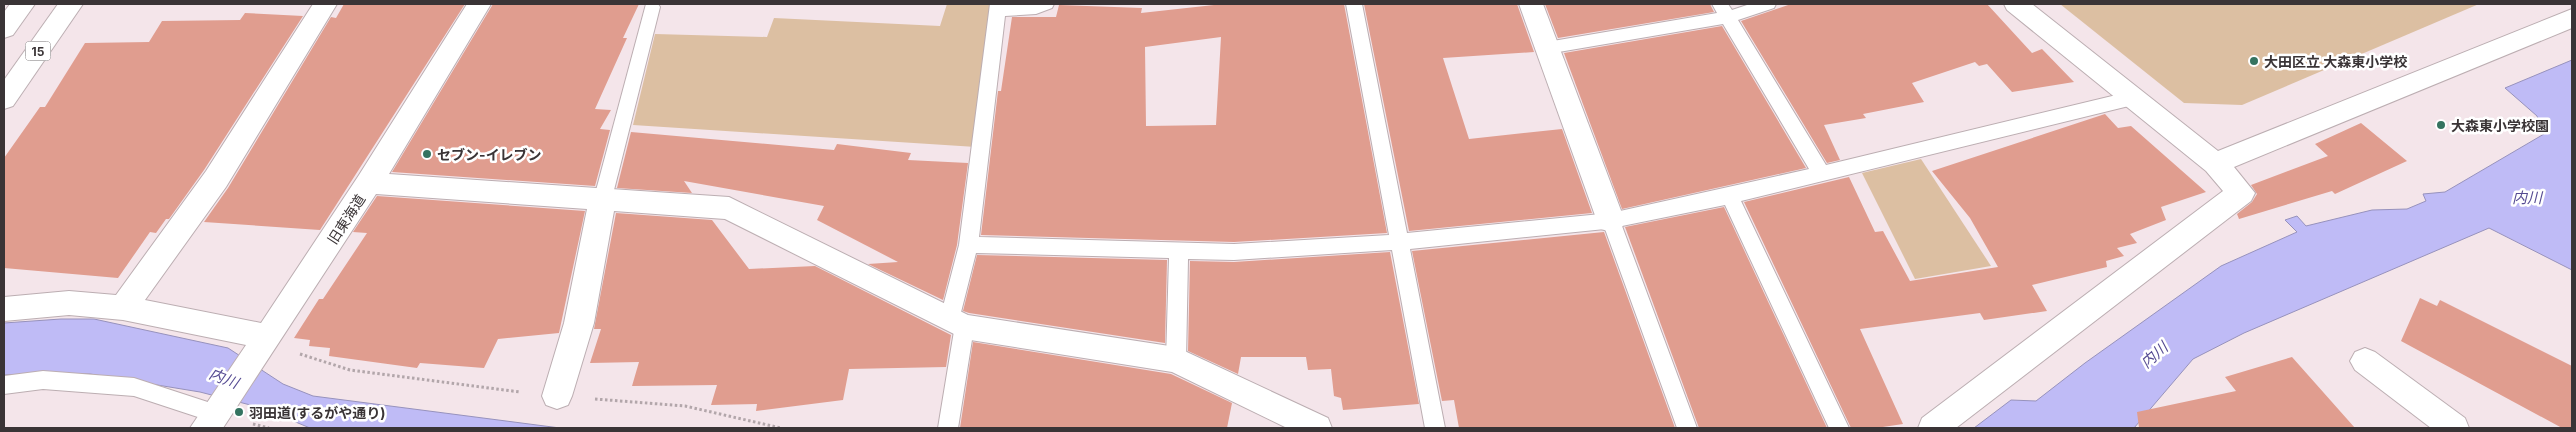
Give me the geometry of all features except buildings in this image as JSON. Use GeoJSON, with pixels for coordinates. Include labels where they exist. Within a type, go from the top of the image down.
{"type":"FeatureCollection","features":[{"type":"Feature","properties":{"kind":"main road"},"geometry":{"type":"LineString","coordinates":[[4,29],[23,4]]}},
{"type":"Feature","properties":{"kind":"main road","name":"15"},"geometry":{"type":"LineString","coordinates":[[4,99],[71,4]]}},
{"type":"Feature","properties":{"kind":"main road"},"geometry":{"type":"LineString","coordinates":[[123,308],[216,179],[325,4]]}},
{"type":"Feature","properties":{"kind":"main road","name":"旧東海道"},"geometry":{"type":"LineString","coordinates":[[214,416],[369,183],[480,4]]}},
{"type":"Feature","properties":{"kind":"main road"},"geometry":{"type":"LineString","coordinates":[[1531,4],[1611,221]]}},
{"type":"Feature","properties":{"kind":"main road"},"geometry":{"type":"LineString","coordinates":[[1933,428],[2241,194],[2215,164],[2016,4]]}},
{"type":"Feature","properties":{"kind":"main road"},"geometry":{"type":"LineString","coordinates":[[2215,164],[2572,18]]}},
{"type":"Feature","properties":{"kind":"main road"},"geometry":{"type":"LineString","coordinates":[[369,183],[713,206],[735,210],[957,322],[1176,360],[1317,428]]}},
{"type":"Feature","properties":{"kind":"main road"},"geometry":{"type":"LineString","coordinates":[[557,396],[579,324],[603,198]]}},
{"type":"Feature","properties":{"kind":"main road"},"geometry":{"type":"LineString","coordinates":[[4,309],[69,303],[123,308],[268,337]]}},
{"type":"Feature","properties":{"kind":"main road"},"geometry":{"type":"LineString","coordinates":[[2365,361],[2454,428]]}},
{"type":"Feature","properties":{"kind":"lane"},"geometry":{"type":"LineString","coordinates":[[948,428],[957,322],[969,245],[997,7],[1036,8],[1046,4]]}},
{"type":"Feature","properties":{"kind":"lane"},"geometry":{"type":"LineString","coordinates":[[1354,4],[1435,428]]}},
{"type":"Feature","properties":{"kind":"lane"},"geometry":{"type":"LineString","coordinates":[[1547,48],[1724,10],[1768,4]]}},
{"type":"Feature","properties":{"kind":"lane"},"geometry":{"type":"LineString","coordinates":[[603,198],[652,7]]}},
{"type":"Feature","properties":{"kind":"lane"},"geometry":{"type":"LineString","coordinates":[[1724,10],[1822,174]]}},
{"type":"Feature","properties":{"kind":"lane"},"geometry":{"type":"LineString","coordinates":[[969,245],[1234,252],[1400,242],[1611,221],[1730,196],[2133,98]]}},
{"type":"Feature","properties":{"kind":"lane"},"geometry":{"type":"LineString","coordinates":[[1730,196],[1839,428]]}},
{"type":"Feature","properties":{"kind":"lane"},"geometry":{"type":"LineString","coordinates":[[1611,221],[1687,428]]}},
{"type":"Feature","properties":{"kind":"lane"},"geometry":{"type":"LineString","coordinates":[[1176,360],[1179,251]]}},
{"type":"Feature","properties":{"kind":"lane"},"geometry":{"type":"LineString","coordinates":[[4,385],[43,380],[134,388],[214,416]]}},
{"type":"Feature","properties":{"kind":"shaded area"},"geometry":{"type":"Polygon","coordinates":[[[947,4],[995,4],[976,147],[633,125],[655,34],[767,37],[774,18],[940,26],[947,4]]]}},
{"type":"Feature","properties":{"kind":"shaded area","name":"大田区立 大森東小学校"},"geometry":{"type":"Polygon","coordinates":[[[2060,4],[2479,4],[2242,105],[2184,103],[2060,4]]]}},
{"type":"Feature","properties":{"kind":"shaded area"},"geometry":{"type":"Polygon","coordinates":[[[1921,159],[1991,266],[1915,279],[1862,173],[1921,159]]]}},
{"type":"Feature","properties":{"kind":"water","name":"内川"},"geometry":{"type":"Polygon","coordinates":[[[2572,60],[2572,270],[2489,228],[2244,333],[2193,359],[2134,428],[1974,428],[2011,400],[2036,401],[2085,363],[2221,266],[2297,232],[2285,220],[2297,216],[2306,226],[2372,210],[2407,209],[2426,201],[2423,194],[2445,192],[2544,134],[2537,116],[2505,88],[2572,60]]]}},
{"type":"Feature","properties":{"kind":"water","name":"内川"},"geometry":{"type":"Polygon","coordinates":[[[94,319],[228,348],[283,384],[313,396],[560,428],[310,428],[262,408],[200,392],[90,374],[4,375],[4,323],[94,319]]]}},
{"type":"Feature","properties":{"kind":"place","name":"大田区立 大森東小学校"},"geometry":{"type":"Point","coordinates":[2254,61]}},
{"type":"Feature","properties":{"kind":"place","name":"大森東小学校園"},"geometry":{"type":"Point","coordinates":[2441,125]}},
{"type":"Feature","properties":{"kind":"place","name":"セブン-イレブン"},"geometry":{"type":"Point","coordinates":[427,154]}},
{"type":"Feature","properties":{"kind":"place","name":"羽田道(するがや通り)"},"geometry":{"type":"Point","coordinates":[239,412]}}]}
